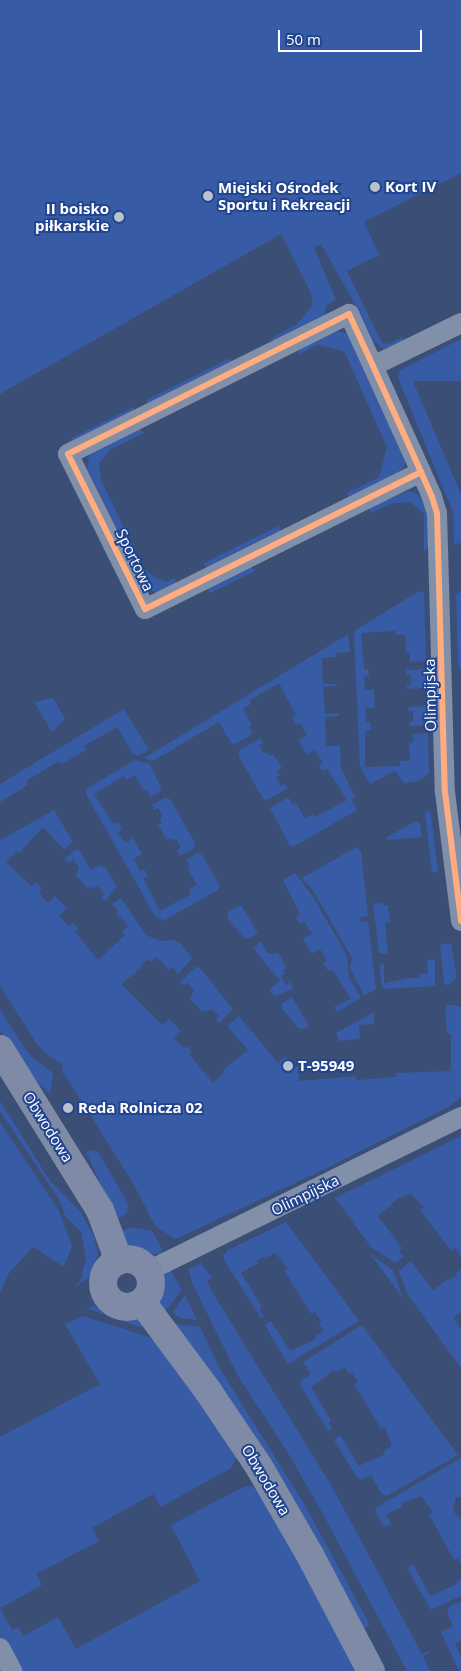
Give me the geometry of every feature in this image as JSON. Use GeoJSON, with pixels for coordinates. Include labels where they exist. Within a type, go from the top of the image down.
{"type":"FeatureCollection","features":[{"type":"Feature","properties":{"kind":"main road","name":"Obwodowa"},"geometry":{"type":"LineString","coordinates":[[0,1049],[100,1210],[119,1260]]}},
{"type":"Feature","properties":{"kind":"main road"},"geometry":{"type":"LineString","coordinates":[[119,1260],[135,1260],[148,1271],[150,1287],[142,1302],[136,1306],[121,1306],[114,1303],[105,1292],[104,1277],[112,1264],[119,1260]]}},
{"type":"Feature","properties":{"kind":"main road","name":"Obwodowa"},"geometry":{"type":"LineString","coordinates":[[142,1302],[208,1391],[258,1465],[310,1555],[371,1671]]}},
{"type":"Feature","properties":{"kind":"street","name":"Sportowa"},"geometry":{"type":"LineString","coordinates":[[349,314],[421,472],[145,609],[68,454],[349,314]]}},
{"type":"Feature","properties":{"kind":"street"},"geometry":{"type":"LineString","coordinates":[[373,366],[461,323]]}},
{"type":"Feature","properties":{"kind":"street","name":"Olimpijska"},"geometry":{"type":"LineString","coordinates":[[421,472],[432,497],[438,528],[461,921]]}},
{"type":"Feature","properties":{"kind":"street","name":"Olimpijska"},"geometry":{"type":"LineString","coordinates":[[148,1271],[461,1117]]}},
{"type":"Feature","properties":{"kind":"street"},"geometry":{"type":"LineString","coordinates":[[0,1648],[12,1671]]}},
{"type":"Feature","properties":{"kind":"shaded area","name":"Miejski Ośrodek Sportu i Rekreacji"},"geometry":{"type":"Polygon","coordinates":[[[0,0],[461,0],[461,173],[364,222],[379,255],[347,271],[382,343],[388,344],[403,337],[402,341],[383,349],[373,340],[321,244],[314,248],[336,300],[325,306],[325,319],[273,342],[272,338],[297,324],[313,305],[311,293],[281,234],[0,394],[0,0]]]}},
{"type":"Feature","properties":{"kind":"shaded area"},"geometry":{"type":"Polygon","coordinates":[[[335,331],[346,333],[351,338],[406,462],[400,472],[349,498],[347,493],[379,477],[387,447],[344,351],[317,345],[298,355],[299,348],[335,331]]]}},
{"type":"Feature","properties":{"kind":"shaded area"},"geometry":{"type":"Polygon","coordinates":[[[461,339],[461,381],[413,381],[461,494],[461,543],[454,544],[453,512],[398,378],[400,371],[461,339]]]}},
{"type":"Feature","properties":{"kind":"shaded area"},"geometry":{"type":"Polygon","coordinates":[[[230,358],[232,363],[148,404],[146,400],[230,358]]]}},
{"type":"Feature","properties":{"kind":"shaded area"},"geometry":{"type":"Polygon","coordinates":[[[133,407],[135,411],[72,442],[71,439],[133,407]]]}},
{"type":"Feature","properties":{"kind":"shaded area"},"geometry":{"type":"Polygon","coordinates":[[[139,428],[144,433],[110,450],[99,463],[101,480],[143,568],[157,579],[167,582],[174,578],[177,583],[162,593],[148,590],[143,584],[87,468],[89,456],[94,450],[139,428]]]}},
{"type":"Feature","properties":{"kind":"shaded area"},"geometry":{"type":"Polygon","coordinates":[[[409,491],[419,495],[428,511],[430,546],[424,551],[424,514],[410,502],[393,503],[371,513],[368,507],[409,491]]]}},
{"type":"Feature","properties":{"kind":"shaded area"},"geometry":{"type":"Polygon","coordinates":[[[279,526],[281,531],[207,570],[204,563],[279,526]]]}},
{"type":"Feature","properties":{"kind":"shaded area"},"geometry":{"type":"Polygon","coordinates":[[[250,565],[255,571],[210,593],[207,589],[250,565]]]}},
{"type":"Feature","properties":{"kind":"shaded area"},"geometry":{"type":"Polygon","coordinates":[[[461,590],[461,668],[458,668],[456,595],[461,590]]]}},
{"type":"Feature","properties":{"kind":"shaded area"},"geometry":{"type":"Polygon","coordinates":[[[419,591],[424,592],[426,661],[410,662],[410,653],[406,653],[405,635],[396,635],[396,631],[361,633],[364,669],[368,669],[369,676],[364,677],[365,690],[374,690],[375,708],[365,708],[366,722],[370,722],[371,730],[365,731],[365,767],[400,766],[400,761],[410,761],[409,743],[413,742],[412,734],[428,733],[429,773],[419,781],[404,783],[395,771],[370,784],[360,767],[354,634],[356,630],[419,591]]]}},
{"type":"Feature","properties":{"kind":"shaded area"},"geometry":{"type":"Polygon","coordinates":[[[348,634],[350,652],[336,653],[336,657],[322,658],[323,684],[337,684],[337,686],[323,687],[325,714],[339,713],[339,716],[325,717],[326,746],[340,746],[341,768],[355,797],[351,799],[357,810],[293,847],[290,846],[270,808],[288,797],[293,805],[296,803],[305,818],[313,814],[316,817],[347,800],[327,769],[322,771],[319,765],[323,763],[315,750],[307,755],[298,740],[307,735],[300,723],[296,725],[292,718],[296,715],[279,683],[250,700],[251,704],[243,709],[252,725],[249,727],[253,734],[235,744],[231,743],[219,722],[153,761],[144,758],[348,634]]]}},
{"type":"Feature","properties":{"kind":"shaded area"},"geometry":{"type":"Polygon","coordinates":[[[427,669],[427,688],[407,689],[407,685],[411,685],[411,675],[407,675],[406,670],[427,669]]]}},
{"type":"Feature","properties":{"kind":"shaded area"},"geometry":{"type":"Polygon","coordinates":[[[53,698],[65,719],[52,732],[34,702],[53,698]]]}},
{"type":"Feature","properties":{"kind":"shaded area"},"geometry":{"type":"Polygon","coordinates":[[[427,706],[428,726],[409,726],[409,722],[413,721],[413,711],[408,711],[408,707],[427,706]]]}},
{"type":"Feature","properties":{"kind":"shaded area"},"geometry":{"type":"Polygon","coordinates":[[[124,709],[148,748],[147,751],[138,756],[133,754],[117,727],[84,746],[86,750],[62,764],[59,761],[26,781],[28,785],[0,802],[0,784],[124,709]]]}},
{"type":"Feature","properties":{"kind":"shaded area"},"geometry":{"type":"Polygon","coordinates":[[[260,738],[263,743],[259,746],[264,754],[267,752],[270,756],[273,754],[282,768],[277,771],[280,775],[276,777],[281,786],[285,784],[288,788],[267,800],[263,799],[238,755],[240,750],[260,738]]]}},
{"type":"Feature","properties":{"kind":"shaded area"},"geometry":{"type":"Polygon","coordinates":[[[135,760],[150,764],[162,790],[151,797],[147,790],[144,791],[135,775],[127,780],[124,776],[94,794],[113,824],[118,822],[122,829],[118,832],[125,843],[133,838],[142,854],[134,859],[140,871],[144,869],[148,876],[143,878],[160,911],[191,894],[189,889],[197,885],[188,869],[190,867],[186,859],[198,853],[202,855],[220,886],[218,890],[163,921],[155,916],[87,796],[86,789],[135,760]]]}},
{"type":"Feature","properties":{"kind":"shaded area"},"geometry":{"type":"Polygon","coordinates":[[[164,798],[170,799],[195,843],[194,848],[180,856],[177,850],[181,848],[176,839],[172,841],[170,838],[167,840],[158,825],[162,823],[160,819],[163,816],[158,808],[154,810],[152,805],[164,798]]]}},
{"type":"Feature","properties":{"kind":"shaded area"},"geometry":{"type":"Polygon","coordinates":[[[54,810],[73,842],[64,850],[43,827],[19,853],[17,851],[6,862],[31,886],[36,882],[42,889],[39,893],[48,903],[55,896],[67,909],[59,916],[69,926],[73,923],[79,929],[75,932],[98,960],[125,935],[122,932],[128,926],[116,913],[118,910],[112,904],[121,898],[146,935],[160,941],[174,940],[180,943],[192,958],[178,974],[172,967],[169,970],[157,957],[151,962],[147,959],[140,966],[141,968],[121,984],[162,1025],[169,1019],[181,1031],[174,1038],[184,1048],[187,1046],[192,1051],[189,1054],[213,1083],[224,1072],[223,1070],[248,1050],[227,1026],[239,1016],[278,1063],[286,1057],[288,1059],[282,1064],[288,1073],[298,1066],[299,1081],[356,1076],[357,1080],[395,1077],[396,1073],[451,1071],[451,1034],[447,1034],[445,1005],[453,1005],[461,1007],[461,1097],[450,1106],[325,1169],[178,1238],[175,1239],[155,1226],[134,1185],[62,1072],[63,1065],[45,1053],[37,1044],[0,986],[0,840],[54,810]]]}},
{"type":"Feature","properties":{"kind":"shaded area"},"geometry":{"type":"Polygon","coordinates":[[[428,811],[431,814],[438,872],[432,873],[425,813],[428,811]]]}},
{"type":"Feature","properties":{"kind":"shaded area"},"geometry":{"type":"Polygon","coordinates":[[[416,821],[420,824],[422,837],[387,840],[387,837],[416,821]]]}},
{"type":"Feature","properties":{"kind":"shaded area"},"geometry":{"type":"Polygon","coordinates":[[[356,847],[361,851],[368,916],[360,917],[359,920],[360,922],[368,921],[376,989],[364,996],[350,968],[352,958],[313,890],[302,878],[356,847]]]}},
{"type":"Feature","properties":{"kind":"shaded area"},"geometry":{"type":"Polygon","coordinates":[[[75,850],[79,850],[91,870],[100,865],[106,868],[117,887],[105,901],[101,897],[104,894],[97,886],[94,889],[91,886],[88,889],[76,876],[79,867],[73,860],[69,863],[65,859],[75,850]]]}},
{"type":"Feature","properties":{"kind":"shaded area"},"geometry":{"type":"Polygon","coordinates":[[[295,873],[314,898],[347,956],[349,977],[361,998],[337,1012],[334,1007],[351,999],[332,969],[328,971],[323,963],[327,961],[320,949],[312,954],[303,939],[312,934],[305,922],[300,924],[296,917],[300,914],[283,880],[295,873]]]}},
{"type":"Feature","properties":{"kind":"shaded area"},"geometry":{"type":"Polygon","coordinates":[[[383,903],[383,905],[388,905],[390,922],[385,923],[388,953],[379,954],[373,904],[383,903]]]}},
{"type":"Feature","properties":{"kind":"shaded area"},"geometry":{"type":"Polygon","coordinates":[[[241,905],[258,933],[248,939],[243,937],[227,917],[228,912],[241,905]]]}},
{"type":"Feature","properties":{"kind":"shaded area"},"geometry":{"type":"Polygon","coordinates":[[[261,941],[268,954],[278,953],[287,968],[283,970],[285,974],[281,976],[286,985],[290,982],[293,988],[277,996],[273,995],[270,989],[280,981],[253,948],[261,941]]]}},
{"type":"Feature","properties":{"kind":"shaded area"},"geometry":{"type":"Polygon","coordinates":[[[451,943],[457,978],[448,986],[444,983],[440,944],[451,943]]]}},
{"type":"Feature","properties":{"kind":"shaded area"},"geometry":{"type":"Polygon","coordinates":[[[435,959],[435,986],[385,989],[382,987],[379,965],[384,964],[384,983],[409,978],[420,978],[419,974],[428,973],[427,960],[435,959]]]}},
{"type":"Feature","properties":{"kind":"shaded area"},"geometry":{"type":"Polygon","coordinates":[[[196,967],[199,967],[233,1009],[219,1023],[216,1019],[219,1016],[212,1009],[202,1012],[190,999],[194,990],[187,983],[184,986],[180,982],[196,967]]]}},
{"type":"Feature","properties":{"kind":"shaded area"},"geometry":{"type":"Polygon","coordinates":[[[292,997],[309,1026],[302,1029],[298,1028],[281,1007],[282,1003],[292,997]]]}},
{"type":"Feature","properties":{"kind":"shaded area"},"geometry":{"type":"Polygon","coordinates":[[[0,1009],[27,1052],[53,1073],[50,1094],[23,1068],[0,1030],[0,1009]]]}},
{"type":"Feature","properties":{"kind":"shaded area"},"geometry":{"type":"Polygon","coordinates":[[[374,1012],[374,1024],[359,1025],[360,1039],[339,1041],[336,1033],[374,1012]]]}},
{"type":"Feature","properties":{"kind":"shaded area"},"geometry":{"type":"Polygon","coordinates":[[[0,1101],[50,1181],[80,1211],[94,1236],[98,1254],[89,1277],[74,1288],[81,1279],[86,1257],[81,1232],[65,1216],[60,1201],[0,1111],[0,1101]]]}},
{"type":"Feature","properties":{"kind":"shaded area"},"geometry":{"type":"Polygon","coordinates":[[[0,1122],[59,1211],[72,1246],[64,1267],[33,1247],[9,1273],[0,1292],[0,1122]]]}},
{"type":"Feature","properties":{"kind":"shaded area"},"geometry":{"type":"Polygon","coordinates":[[[461,1136],[461,1257],[455,1248],[451,1251],[420,1210],[424,1207],[410,1193],[402,1198],[400,1197],[378,1216],[402,1248],[399,1251],[404,1257],[395,1263],[371,1247],[335,1198],[461,1136]]]}},
{"type":"Feature","properties":{"kind":"shaded area"},"geometry":{"type":"Polygon","coordinates":[[[90,1150],[98,1152],[129,1205],[127,1213],[117,1220],[86,1152],[90,1150]]]}},
{"type":"Feature","properties":{"kind":"shaded area"},"geometry":{"type":"Polygon","coordinates":[[[286,1222],[359,1321],[288,1364],[265,1325],[271,1321],[290,1351],[316,1339],[315,1336],[324,1331],[319,1323],[321,1321],[315,1312],[311,1314],[284,1270],[288,1268],[275,1253],[266,1258],[264,1256],[256,1261],[258,1263],[241,1273],[262,1307],[259,1309],[264,1317],[261,1318],[224,1260],[224,1255],[228,1250],[286,1222]]]}},
{"type":"Feature","properties":{"kind":"shaded area"},"geometry":{"type":"Polygon","coordinates":[[[131,1227],[152,1231],[161,1247],[162,1253],[145,1256],[129,1248],[121,1231],[131,1227]]]}},
{"type":"Feature","properties":{"kind":"shaded area"},"geometry":{"type":"Polygon","coordinates":[[[370,1254],[393,1270],[403,1298],[370,1254]]]}},
{"type":"Feature","properties":{"kind":"shaded area"},"geometry":{"type":"Polygon","coordinates":[[[411,1261],[433,1290],[457,1275],[456,1273],[461,1270],[461,1312],[453,1318],[461,1329],[461,1368],[408,1295],[399,1271],[411,1261]]]}},
{"type":"Feature","properties":{"kind":"shaded area"},"geometry":{"type":"Polygon","coordinates":[[[201,1263],[212,1278],[207,1281],[211,1290],[331,1485],[422,1654],[428,1651],[429,1653],[423,1656],[430,1671],[407,1671],[317,1503],[285,1448],[238,1376],[193,1285],[188,1269],[201,1263]]]}},
{"type":"Feature","properties":{"kind":"shaded area"},"geometry":{"type":"Polygon","coordinates":[[[170,1269],[182,1290],[163,1314],[157,1295],[162,1278],[170,1269]]]}},
{"type":"Feature","properties":{"kind":"shaded area"},"geometry":{"type":"Polygon","coordinates":[[[185,1295],[197,1320],[180,1318],[174,1314],[174,1310],[185,1295]]]}},
{"type":"Feature","properties":{"kind":"shaded area"},"geometry":{"type":"Polygon","coordinates":[[[93,1306],[133,1316],[147,1326],[139,1327],[86,1308],[93,1306]]]}},
{"type":"Feature","properties":{"kind":"shaded area"},"geometry":{"type":"Polygon","coordinates":[[[83,1316],[149,1337],[154,1336],[236,1449],[236,1459],[231,1468],[161,1507],[153,1494],[92,1528],[99,1541],[36,1574],[42,1585],[0,1608],[0,1437],[100,1384],[65,1324],[83,1316]]]}},
{"type":"Feature","properties":{"kind":"shaded area"},"geometry":{"type":"Polygon","coordinates":[[[171,1323],[200,1327],[220,1369],[303,1502],[370,1625],[361,1630],[171,1323]]]}},
{"type":"Feature","properties":{"kind":"shaded area"},"geometry":{"type":"Polygon","coordinates":[[[362,1325],[458,1455],[387,1496],[382,1494],[371,1475],[362,1480],[357,1478],[334,1440],[340,1435],[359,1466],[385,1454],[384,1451],[392,1446],[385,1427],[381,1429],[354,1384],[358,1382],[352,1373],[349,1374],[345,1367],[336,1372],[334,1370],[311,1387],[331,1421],[329,1423],[332,1429],[328,1431],[300,1385],[302,1380],[311,1374],[303,1362],[362,1325]]]}},
{"type":"Feature","properties":{"kind":"shaded area"},"geometry":{"type":"Polygon","coordinates":[[[461,1458],[461,1497],[456,1497],[453,1511],[461,1520],[461,1564],[458,1558],[454,1560],[429,1514],[433,1512],[421,1496],[402,1503],[403,1506],[386,1515],[391,1524],[384,1527],[375,1511],[377,1507],[461,1458]]]}},
{"type":"Feature","properties":{"kind":"shaded area"},"geometry":{"type":"Polygon","coordinates":[[[250,1486],[261,1491],[359,1671],[18,1671],[0,1637],[0,1608],[12,1630],[18,1627],[23,1636],[58,1617],[76,1649],[200,1581],[171,1525],[243,1487],[250,1486]]]}},
{"type":"Feature","properties":{"kind":"shaded area"},"geometry":{"type":"Polygon","coordinates":[[[413,1564],[430,1596],[457,1584],[456,1582],[461,1579],[461,1596],[431,1610],[407,1568],[413,1564]]]}},
{"type":"Feature","properties":{"kind":"shaded area"},"geometry":{"type":"Polygon","coordinates":[[[461,1601],[461,1641],[455,1644],[461,1656],[461,1671],[459,1671],[441,1632],[453,1626],[447,1612],[449,1607],[461,1601]]]}},
{"type":"Feature","properties":{"kind":"cycle path"},"geometry":{"type":"LineString","coordinates":[[421,472],[145,609],[68,454],[349,314],[421,472],[437,513],[445,792],[461,921]]}},
{"type":"Feature","properties":{"kind":"place","name":"Kort IV"},"geometry":{"type":"Point","coordinates":[375,187]}},
{"type":"Feature","properties":{"kind":"place","name":"Miejski Ośrodek Sportu i Rekreacji"},"geometry":{"type":"Point","coordinates":[208,196]}},
{"type":"Feature","properties":{"kind":"place","name":"II boisko piłkarskie"},"geometry":{"type":"Point","coordinates":[119,217]}},
{"type":"Feature","properties":{"kind":"place","name":"T-95949"},"geometry":{"type":"Point","coordinates":[288,1066]}},
{"type":"Feature","properties":{"kind":"place","name":"Reda Rolnicza 02"},"geometry":{"type":"Point","coordinates":[68,1108]}}]}
